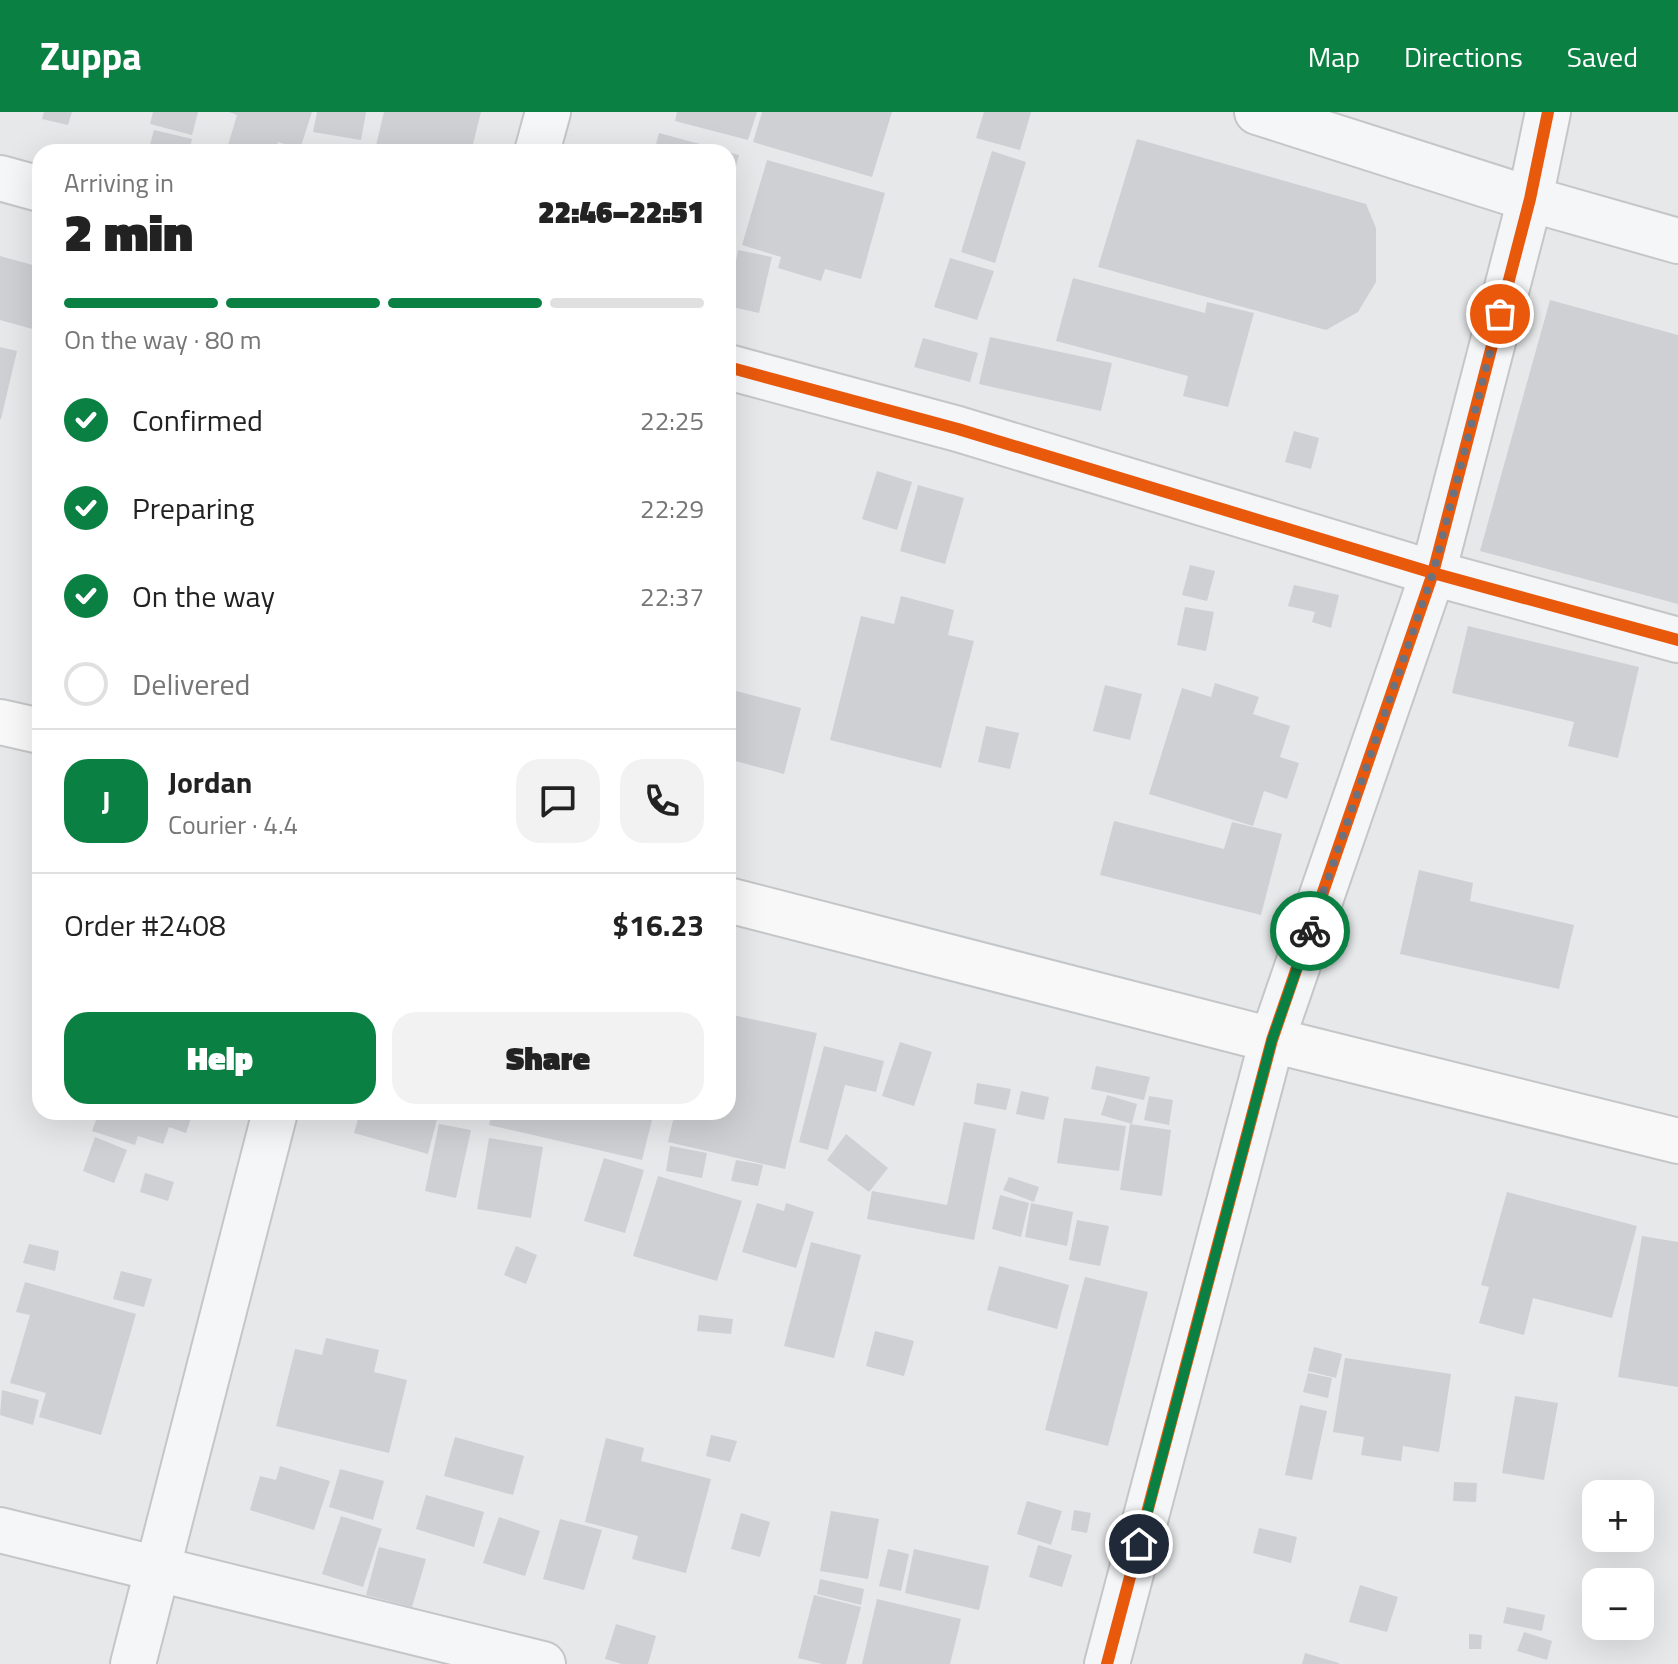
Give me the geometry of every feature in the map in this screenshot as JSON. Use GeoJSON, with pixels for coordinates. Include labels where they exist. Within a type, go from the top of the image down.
{"type":"FeatureCollection","features":[{"type":"Feature","properties":{"kind":"street"},"geometry":{"type":"LineString","coordinates":[[539,144],[548,112]]}},
{"type":"Feature","properties":{"kind":"street"},"geometry":{"type":"LineString","coordinates":[[1257,112],[1530,199],[1678,241]]}},
{"type":"Feature","properties":{"kind":"street"},"geometry":{"type":"LineString","coordinates":[[1107,1664],[1272,1040],[1433,573],[1530,199],[1548,112]]}},
{"type":"Feature","properties":{"kind":"street"},"geometry":{"type":"LineString","coordinates":[[0,178],[32,187]]}},
{"type":"Feature","properties":{"kind":"street"},"geometry":{"type":"LineString","coordinates":[[736,369],[958,429],[1433,573],[1678,640]]}},
{"type":"Feature","properties":{"kind":"street"},"geometry":{"type":"LineString","coordinates":[[0,722],[32,729]]}},
{"type":"Feature","properties":{"kind":"street"},"geometry":{"type":"LineString","coordinates":[[736,902],[1678,1141]]}},
{"type":"Feature","properties":{"kind":"street"},"geometry":{"type":"LineString","coordinates":[[133,1664],[273,1120]]}},
{"type":"Feature","properties":{"kind":"street"},"geometry":{"type":"LineString","coordinates":[[0,1530],[543,1664]]}},
{"type":"Feature","properties":{"kind":"building"},"geometry":{"type":"Polygon","coordinates":[[[44,112],[72,112],[68,125],[42,119],[44,112]]]}},
{"type":"Feature","properties":{"kind":"building"},"geometry":{"type":"Polygon","coordinates":[[[153,112],[198,112],[192,135],[150,124],[153,112]]]}},
{"type":"Feature","properties":{"kind":"building"},"geometry":{"type":"Polygon","coordinates":[[[229,112],[312,112],[302,144],[228,144],[237,115],[229,112]]]}},
{"type":"Feature","properties":{"kind":"building"},"geometry":{"type":"Polygon","coordinates":[[[317,112],[366,112],[361,140],[313,132],[317,112]]]}},
{"type":"Feature","properties":{"kind":"building"},"geometry":{"type":"Polygon","coordinates":[[[384,112],[481,112],[473,144],[376,144],[384,112]]]}},
{"type":"Feature","properties":{"kind":"building"},"geometry":{"type":"Polygon","coordinates":[[[677,112],[757,112],[748,140],[675,121],[677,112]]]}},
{"type":"Feature","properties":{"kind":"building"},"geometry":{"type":"Polygon","coordinates":[[[762,112],[892,112],[872,177],[753,142],[762,112]]]}},
{"type":"Feature","properties":{"kind":"building"},"geometry":{"type":"Polygon","coordinates":[[[984,112],[1031,112],[1020,150],[976,138],[984,112]]]}},
{"type":"Feature","properties":{"kind":"building"},"geometry":{"type":"Polygon","coordinates":[[[154,130],[192,139],[191,144],[150,144],[154,130]]]}},
{"type":"Feature","properties":{"kind":"building"},"geometry":{"type":"Polygon","coordinates":[[[659,133],[700,144],[656,144],[659,133]]]}},
{"type":"Feature","properties":{"kind":"building"},"geometry":{"type":"Polygon","coordinates":[[[1137,139],[1366,204],[1376,228],[1376,282],[1358,312],[1326,330],[1098,267],[1137,139]]]}},
{"type":"Feature","properties":{"kind":"building"},"geometry":{"type":"Polygon","coordinates":[[[992,151],[1026,162],[995,263],[961,252],[992,151]]]}},
{"type":"Feature","properties":{"kind":"building"},"geometry":{"type":"Polygon","coordinates":[[[767,160],[885,193],[861,279],[825,269],[821,281],[778,268],[781,257],[742,245],[767,160]]]}},
{"type":"Feature","properties":{"kind":"building"},"geometry":{"type":"Polygon","coordinates":[[[738,250],[772,257],[759,313],[736,308],[738,250]]]}},
{"type":"Feature","properties":{"kind":"building"},"geometry":{"type":"Polygon","coordinates":[[[0,256],[32,265],[32,329],[0,320],[0,256]]]}},
{"type":"Feature","properties":{"kind":"building"},"geometry":{"type":"Polygon","coordinates":[[[950,258],[994,271],[977,320],[934,307],[950,258]]]}},
{"type":"Feature","properties":{"kind":"building"},"geometry":{"type":"Polygon","coordinates":[[[1073,278],[1205,313],[1207,302],[1254,313],[1228,407],[1183,396],[1188,376],[1056,341],[1073,278]]]}},
{"type":"Feature","properties":{"kind":"building"},"geometry":{"type":"Polygon","coordinates":[[[1550,300],[1678,335],[1678,604],[1480,551],[1550,300]]]}},
{"type":"Feature","properties":{"kind":"building"},"geometry":{"type":"Polygon","coordinates":[[[990,337],[1112,363],[1101,411],[979,384],[990,337]]]}},
{"type":"Feature","properties":{"kind":"building"},"geometry":{"type":"Polygon","coordinates":[[[923,338],[978,353],[970,382],[914,367],[923,338]]]}},
{"type":"Feature","properties":{"kind":"building"},"geometry":{"type":"Polygon","coordinates":[[[0,347],[17,351],[1,419],[0,419],[0,347]]]}},
{"type":"Feature","properties":{"kind":"building"},"geometry":{"type":"Polygon","coordinates":[[[1294,431],[1319,438],[1311,469],[1285,462],[1294,431]]]}},
{"type":"Feature","properties":{"kind":"building"},"geometry":{"type":"Polygon","coordinates":[[[877,471],[912,482],[897,530],[862,519],[877,471]]]}},
{"type":"Feature","properties":{"kind":"building"},"geometry":{"type":"Polygon","coordinates":[[[918,485],[964,498],[945,564],[900,551],[918,485]]]}},
{"type":"Feature","properties":{"kind":"building"},"geometry":{"type":"Polygon","coordinates":[[[1190,565],[1215,571],[1207,601],[1182,595],[1190,565]]]}},
{"type":"Feature","properties":{"kind":"building"},"geometry":{"type":"Polygon","coordinates":[[[1294,585],[1339,595],[1331,628],[1312,622],[1315,612],[1288,606],[1294,585]]]}},
{"type":"Feature","properties":{"kind":"building"},"geometry":{"type":"Polygon","coordinates":[[[901,596],[954,610],[948,635],[974,641],[941,768],[830,740],[861,616],[894,624],[901,596]]]}},
{"type":"Feature","properties":{"kind":"building"},"geometry":{"type":"Polygon","coordinates":[[[1185,607],[1214,612],[1206,651],[1177,645],[1185,607]]]}},
{"type":"Feature","properties":{"kind":"building"},"geometry":{"type":"Polygon","coordinates":[[[1468,626],[1639,667],[1618,758],[1568,746],[1574,722],[1452,693],[1468,626]]]}},
{"type":"Feature","properties":{"kind":"building"},"geometry":{"type":"Polygon","coordinates":[[[1215,683],[1259,697],[1253,714],[1290,726],[1280,757],[1299,763],[1287,799],[1264,791],[1253,826],[1149,794],[1182,688],[1211,697],[1215,683]]]}},
{"type":"Feature","properties":{"kind":"building"},"geometry":{"type":"Polygon","coordinates":[[[1105,685],[1142,694],[1130,740],[1093,731],[1105,685]]]}},
{"type":"Feature","properties":{"kind":"building"},"geometry":{"type":"Polygon","coordinates":[[[736,691],[801,708],[784,774],[736,761],[736,691]]]}},
{"type":"Feature","properties":{"kind":"building"},"geometry":{"type":"Polygon","coordinates":[[[986,726],[1019,733],[1010,769],[978,762],[986,726]]]}},
{"type":"Feature","properties":{"kind":"building"},"geometry":{"type":"Polygon","coordinates":[[[1114,821],[1224,849],[1232,822],[1282,834],[1261,915],[1100,875],[1114,821]]]}},
{"type":"Feature","properties":{"kind":"building"},"geometry":{"type":"Polygon","coordinates":[[[1419,870],[1473,883],[1470,901],[1574,925],[1559,989],[1400,954],[1419,870]]]}},
{"type":"Feature","properties":{"kind":"building"},"geometry":{"type":"Polygon","coordinates":[[[736,1016],[817,1033],[785,1169],[668,1142],[673,1120],[736,1120],[736,1016]]]}},
{"type":"Feature","properties":{"kind":"building"},"geometry":{"type":"Polygon","coordinates":[[[900,1042],[932,1052],[914,1106],[882,1096],[900,1042]]]}},
{"type":"Feature","properties":{"kind":"building"},"geometry":{"type":"Polygon","coordinates":[[[824,1046],[884,1061],[876,1092],[845,1085],[828,1150],[799,1142],[824,1046]]]}},
{"type":"Feature","properties":{"kind":"building"},"geometry":{"type":"Polygon","coordinates":[[[1096,1066],[1150,1077],[1144,1100],[1091,1089],[1096,1066]]]}},
{"type":"Feature","properties":{"kind":"building"},"geometry":{"type":"Polygon","coordinates":[[[977,1083],[1011,1089],[1006,1110],[974,1104],[977,1083]]]}},
{"type":"Feature","properties":{"kind":"building"},"geometry":{"type":"Polygon","coordinates":[[[1021,1091],[1049,1097],[1044,1120],[1016,1114],[1021,1091]]]}},
{"type":"Feature","properties":{"kind":"building"},"geometry":{"type":"Polygon","coordinates":[[[1107,1095],[1137,1104],[1132,1124],[1101,1115],[1107,1095]]]}},
{"type":"Feature","properties":{"kind":"building"},"geometry":{"type":"Polygon","coordinates":[[[1149,1096],[1173,1100],[1169,1125],[1144,1120],[1149,1096]]]}},
{"type":"Feature","properties":{"kind":"building"},"geometry":{"type":"Polygon","coordinates":[[[1064,1118],[1126,1126],[1119,1171],[1057,1163],[1064,1118]]]}},
{"type":"Feature","properties":{"kind":"building"},"geometry":{"type":"Polygon","coordinates":[[[96,1120],[190,1120],[186,1133],[169,1127],[163,1144],[138,1136],[135,1145],[92,1131],[96,1120]]]}},
{"type":"Feature","properties":{"kind":"building"},"geometry":{"type":"Polygon","coordinates":[[[358,1120],[437,1120],[428,1154],[354,1133],[358,1120]]]}},
{"type":"Feature","properties":{"kind":"building"},"geometry":{"type":"Polygon","coordinates":[[[490,1120],[652,1120],[642,1160],[489,1125],[490,1120]]]}},
{"type":"Feature","properties":{"kind":"building"},"geometry":{"type":"Polygon","coordinates":[[[964,1122],[996,1129],[974,1240],[867,1219],[872,1191],[947,1205],[964,1122]]]}},
{"type":"Feature","properties":{"kind":"building"},"geometry":{"type":"Polygon","coordinates":[[[439,1124],[471,1130],[456,1198],[425,1191],[439,1124]]]}},
{"type":"Feature","properties":{"kind":"building"},"geometry":{"type":"Polygon","coordinates":[[[1130,1124],[1171,1130],[1162,1196],[1120,1190],[1130,1124]]]}},
{"type":"Feature","properties":{"kind":"building"},"geometry":{"type":"Polygon","coordinates":[[[846,1134],[888,1168],[869,1192],[827,1160],[846,1134]]]}},
{"type":"Feature","properties":{"kind":"building"},"geometry":{"type":"Polygon","coordinates":[[[95,1137],[127,1150],[114,1183],[83,1171],[95,1137]]]}},
{"type":"Feature","properties":{"kind":"building"},"geometry":{"type":"Polygon","coordinates":[[[489,1138],[543,1147],[531,1218],[477,1209],[489,1138]]]}},
{"type":"Feature","properties":{"kind":"building"},"geometry":{"type":"Polygon","coordinates":[[[670,1146],[707,1153],[702,1178],[666,1171],[670,1146]]]}},
{"type":"Feature","properties":{"kind":"building"},"geometry":{"type":"Polygon","coordinates":[[[604,1158],[644,1170],[625,1233],[584,1221],[604,1158]]]}},
{"type":"Feature","properties":{"kind":"building"},"geometry":{"type":"Polygon","coordinates":[[[736,1160],[763,1165],[758,1186],[731,1181],[736,1160]]]}},
{"type":"Feature","properties":{"kind":"building"},"geometry":{"type":"Polygon","coordinates":[[[145,1173],[174,1182],[168,1201],[140,1192],[145,1173]]]}},
{"type":"Feature","properties":{"kind":"building"},"geometry":{"type":"Polygon","coordinates":[[[658,1176],[742,1201],[717,1281],[633,1256],[658,1176]]]}},
{"type":"Feature","properties":{"kind":"building"},"geometry":{"type":"Polygon","coordinates":[[[1009,1177],[1039,1187],[1034,1202],[1003,1190],[1009,1177]]]}},
{"type":"Feature","properties":{"kind":"building"},"geometry":{"type":"Polygon","coordinates":[[[1507,1192],[1637,1226],[1612,1318],[1533,1298],[1524,1335],[1479,1323],[1489,1287],[1481,1285],[1507,1192]]]}},
{"type":"Feature","properties":{"kind":"building"},"geometry":{"type":"Polygon","coordinates":[[[1000,1195],[1029,1203],[1021,1237],[992,1229],[1000,1195]]]}},
{"type":"Feature","properties":{"kind":"building"},"geometry":{"type":"Polygon","coordinates":[[[757,1203],[784,1211],[786,1203],[814,1212],[796,1268],[742,1252],[757,1203]]]}},
{"type":"Feature","properties":{"kind":"building"},"geometry":{"type":"Polygon","coordinates":[[[1031,1203],[1073,1212],[1067,1246],[1025,1237],[1031,1203]]]}},
{"type":"Feature","properties":{"kind":"building"},"geometry":{"type":"Polygon","coordinates":[[[1077,1220],[1109,1226],[1100,1266],[1069,1260],[1077,1220]]]}},
{"type":"Feature","properties":{"kind":"building"},"geometry":{"type":"Polygon","coordinates":[[[1642,1236],[1678,1242],[1678,1387],[1618,1377],[1642,1236]]]}},
{"type":"Feature","properties":{"kind":"building"},"geometry":{"type":"Polygon","coordinates":[[[811,1242],[861,1255],[834,1358],[784,1346],[811,1242]]]}},
{"type":"Feature","properties":{"kind":"building"},"geometry":{"type":"Polygon","coordinates":[[[29,1244],[59,1251],[55,1271],[23,1263],[29,1244]]]}},
{"type":"Feature","properties":{"kind":"building"},"geometry":{"type":"Polygon","coordinates":[[[516,1246],[537,1255],[526,1284],[504,1275],[516,1246]]]}},
{"type":"Feature","properties":{"kind":"building"},"geometry":{"type":"Polygon","coordinates":[[[999,1266],[1069,1285],[1057,1329],[987,1310],[999,1266]]]}},
{"type":"Feature","properties":{"kind":"building"},"geometry":{"type":"Polygon","coordinates":[[[121,1271],[152,1279],[144,1307],[113,1299],[121,1271]]]}},
{"type":"Feature","properties":{"kind":"building"},"geometry":{"type":"Polygon","coordinates":[[[1085,1277],[1148,1292],[1108,1446],[1045,1430],[1085,1277]]]}},
{"type":"Feature","properties":{"kind":"building"},"geometry":{"type":"Polygon","coordinates":[[[25,1282],[136,1314],[101,1435],[39,1417],[46,1393],[10,1383],[30,1315],[16,1312],[25,1282]]]}},
{"type":"Feature","properties":{"kind":"building"},"geometry":{"type":"Polygon","coordinates":[[[699,1315],[733,1319],[731,1334],[697,1331],[699,1315]]]}},
{"type":"Feature","properties":{"kind":"building"},"geometry":{"type":"Polygon","coordinates":[[[875,1331],[914,1341],[904,1376],[866,1366],[875,1331]]]}},
{"type":"Feature","properties":{"kind":"building"},"geometry":{"type":"Polygon","coordinates":[[[326,1338],[379,1350],[374,1372],[407,1380],[389,1453],[276,1426],[295,1349],[322,1355],[326,1338]]]}},
{"type":"Feature","properties":{"kind":"building"},"geometry":{"type":"Polygon","coordinates":[[[1314,1347],[1342,1354],[1336,1378],[1308,1371],[1314,1347]]]}},
{"type":"Feature","properties":{"kind":"building"},"geometry":{"type":"Polygon","coordinates":[[[1345,1358],[1451,1374],[1439,1452],[1403,1446],[1401,1461],[1361,1455],[1364,1437],[1333,1432],[1345,1358]]]}},
{"type":"Feature","properties":{"kind":"building"},"geometry":{"type":"Polygon","coordinates":[[[1308,1373],[1332,1378],[1328,1398],[1303,1392],[1308,1373]]]}},
{"type":"Feature","properties":{"kind":"building"},"geometry":{"type":"Polygon","coordinates":[[[2,1390],[39,1400],[33,1425],[0,1415],[2,1390]]]}},
{"type":"Feature","properties":{"kind":"building"},"geometry":{"type":"Polygon","coordinates":[[[1515,1396],[1558,1403],[1544,1480],[1502,1473],[1515,1396]]]}},
{"type":"Feature","properties":{"kind":"building"},"geometry":{"type":"Polygon","coordinates":[[[1300,1405],[1327,1411],[1312,1480],[1285,1475],[1300,1405]]]}},
{"type":"Feature","properties":{"kind":"building"},"geometry":{"type":"Polygon","coordinates":[[[711,1435],[737,1441],[730,1462],[706,1456],[711,1435]]]}},
{"type":"Feature","properties":{"kind":"building"},"geometry":{"type":"Polygon","coordinates":[[[455,1437],[524,1456],[513,1495],[444,1476],[455,1437]]]}},
{"type":"Feature","properties":{"kind":"building"},"geometry":{"type":"Polygon","coordinates":[[[606,1438],[644,1448],[641,1461],[711,1479],[686,1573],[632,1559],[638,1536],[585,1522],[606,1438]]]}},
{"type":"Feature","properties":{"kind":"building"},"geometry":{"type":"Polygon","coordinates":[[[280,1466],[330,1481],[314,1530],[250,1510],[260,1476],[276,1480],[280,1466]]]}},
{"type":"Feature","properties":{"kind":"building"},"geometry":{"type":"Polygon","coordinates":[[[340,1469],[384,1481],[373,1520],[329,1507],[340,1469]]]}},
{"type":"Feature","properties":{"kind":"building"},"geometry":{"type":"Polygon","coordinates":[[[1454,1482],[1477,1483],[1476,1502],[1453,1501],[1454,1482]]]}},
{"type":"Feature","properties":{"kind":"building"},"geometry":{"type":"Polygon","coordinates":[[[426,1495],[484,1512],[474,1547],[416,1529],[426,1495]]]}},
{"type":"Feature","properties":{"kind":"building"},"geometry":{"type":"Polygon","coordinates":[[[1027,1501],[1062,1511],[1051,1545],[1017,1534],[1027,1501]]]}},
{"type":"Feature","properties":{"kind":"building"},"geometry":{"type":"Polygon","coordinates":[[[1074,1510],[1091,1513],[1087,1533],[1071,1530],[1074,1510]]]}},
{"type":"Feature","properties":{"kind":"building"},"geometry":{"type":"Polygon","coordinates":[[[831,1511],[879,1519],[868,1579],[820,1571],[831,1511]]]}},
{"type":"Feature","properties":{"kind":"building"},"geometry":{"type":"Polygon","coordinates":[[[741,1513],[770,1522],[760,1557],[731,1549],[741,1513]]]}},
{"type":"Feature","properties":{"kind":"building"},"geometry":{"type":"Polygon","coordinates":[[[341,1516],[382,1529],[363,1587],[322,1574],[341,1516]]]}},
{"type":"Feature","properties":{"kind":"building"},"geometry":{"type":"Polygon","coordinates":[[[499,1517],[540,1531],[525,1576],[483,1563],[499,1517]]]}},
{"type":"Feature","properties":{"kind":"building"},"geometry":{"type":"Polygon","coordinates":[[[560,1519],[602,1530],[584,1590],[543,1579],[560,1519]]]}},
{"type":"Feature","properties":{"kind":"building"},"geometry":{"type":"Polygon","coordinates":[[[1259,1528],[1297,1537],[1291,1563],[1253,1553],[1259,1528]]]}},
{"type":"Feature","properties":{"kind":"building"},"geometry":{"type":"Polygon","coordinates":[[[1038,1545],[1072,1555],[1062,1587],[1029,1577],[1038,1545]]]}},
{"type":"Feature","properties":{"kind":"building"},"geometry":{"type":"Polygon","coordinates":[[[379,1547],[426,1559],[412,1607],[366,1595],[379,1547]]]}},
{"type":"Feature","properties":{"kind":"building"},"geometry":{"type":"Polygon","coordinates":[[[888,1549],[909,1554],[901,1591],[879,1586],[888,1549]]]}},
{"type":"Feature","properties":{"kind":"building"},"geometry":{"type":"Polygon","coordinates":[[[914,1549],[989,1566],[979,1610],[905,1593],[914,1549]]]}},
{"type":"Feature","properties":{"kind":"building"},"geometry":{"type":"Polygon","coordinates":[[[820,1579],[864,1589],[861,1605],[817,1594],[820,1579]]]}},
{"type":"Feature","properties":{"kind":"building"},"geometry":{"type":"Polygon","coordinates":[[[1360,1585],[1398,1597],[1387,1632],[1349,1622],[1360,1585]]]}},
{"type":"Feature","properties":{"kind":"building"},"geometry":{"type":"Polygon","coordinates":[[[814,1595],[861,1607],[846,1664],[822,1664],[798,1658],[814,1595]]]}},
{"type":"Feature","properties":{"kind":"building"},"geometry":{"type":"Polygon","coordinates":[[[877,1599],[961,1619],[950,1664],[862,1664],[877,1599]]]}},
{"type":"Feature","properties":{"kind":"building"},"geometry":{"type":"Polygon","coordinates":[[[1507,1607],[1545,1615],[1542,1631],[1503,1623],[1507,1607]]]}},
{"type":"Feature","properties":{"kind":"building"},"geometry":{"type":"Polygon","coordinates":[[[616,1624],[656,1636],[648,1664],[622,1664],[605,1659],[616,1624]]]}},
{"type":"Feature","properties":{"kind":"building"},"geometry":{"type":"Polygon","coordinates":[[[1524,1632],[1552,1641],[1547,1660],[1517,1651],[1524,1632]]]}},
{"type":"Feature","properties":{"kind":"building"},"geometry":{"type":"Polygon","coordinates":[[[1469,1634],[1482,1635],[1481,1649],[1469,1649],[1469,1634]]]}},
{"type":"Feature","properties":{"kind":"building"},"geometry":{"type":"Polygon","coordinates":[[[1305,1653],[1339,1663],[1339,1664],[1302,1664],[1305,1653]]]}},
{"type":"Feature","properties":{"kind":"cycle path"},"geometry":{"type":"LineString","coordinates":[[1107,1664],[1272,1040],[1433,573],[1530,199],[1548,112]]}},
{"type":"Feature","properties":{"kind":"cycle path"},"geometry":{"type":"LineString","coordinates":[[736,369],[958,429],[1433,573],[1678,640]]}},
{"type":"Feature","properties":{"kind":"way so far"},"geometry":{"type":"LineString","coordinates":[[1310,931],[1433,573],[1500,314]]}},
{"type":"Feature","properties":{"kind":"route"},"geometry":{"type":"LineString","coordinates":[[1139,1544],[1272,1040],[1310,931]]}}]}
